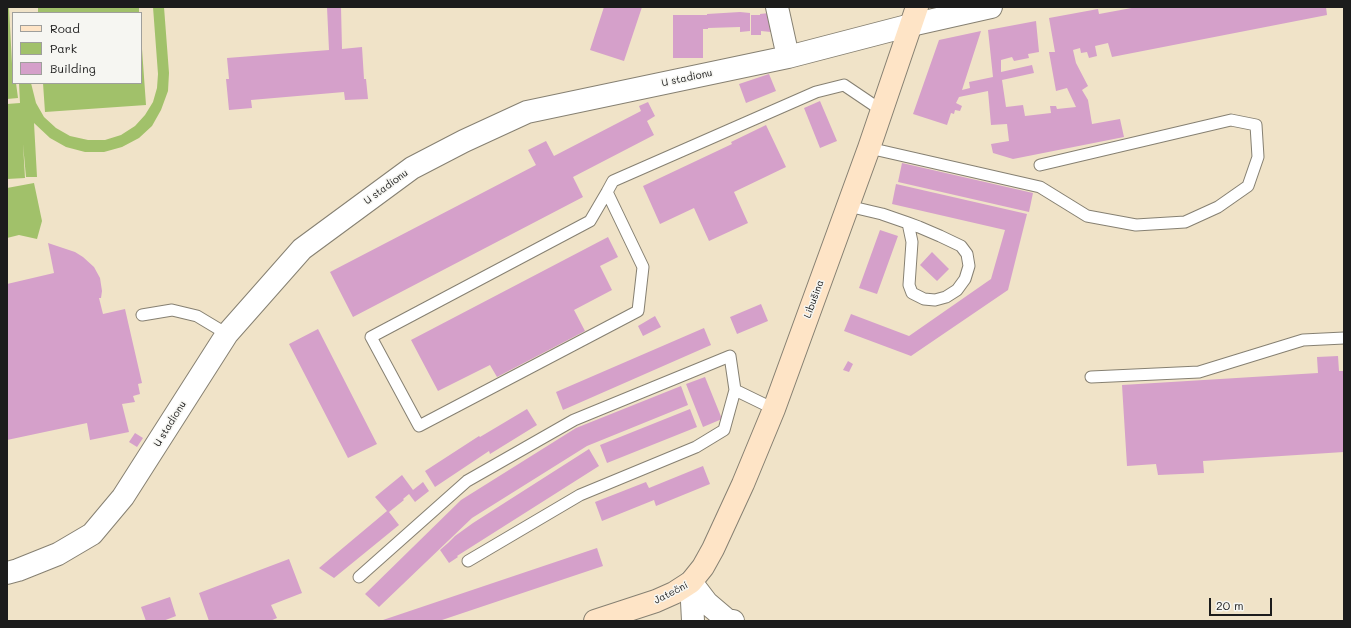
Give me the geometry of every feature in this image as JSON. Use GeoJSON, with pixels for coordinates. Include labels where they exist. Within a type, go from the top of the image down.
{"type":"FeatureCollection","features":[{"type":"Feature","properties":{"kind":"main road","name":"Libušina"},"geometry":{"type":"LineString","coordinates":[[691,582],[703,567],[713,549],[743,484],[774,409],[869,148],[914,16]]}},
{"type":"Feature","properties":{"kind":"main road","name":"Jateční"},"geometry":{"type":"LineString","coordinates":[[595,621],[674,594],[691,582]]}},
{"type":"Feature","properties":{"kind":"street"},"geometry":{"type":"LineString","coordinates":[[777,7],[788,57]]}},
{"type":"Feature","properties":{"kind":"street","name":"U stadionu"},"geometry":{"type":"LineString","coordinates":[[7,573],[58,554],[92,534],[123,497],[227,334],[302,249],[412,168],[464,141],[527,112],[788,57],[914,16],[992,7]]}},
{"type":"Feature","properties":{"kind":"street"},"geometry":{"type":"LineString","coordinates":[[691,582],[693,621]]}},
{"type":"Feature","properties":{"kind":"street","name":"Jateční"},"geometry":{"type":"LineString","coordinates":[[691,582],[707,603],[727,620],[733,621]]}},
{"type":"Feature","properties":{"kind":"lane"},"geometry":{"type":"LineString","coordinates":[[607,192],[643,267],[638,311],[419,426],[372,337],[590,221],[614,180],[816,92],[844,85],[881,110]]}},
{"type":"Feature","properties":{"kind":"lane"},"geometry":{"type":"LineString","coordinates":[[869,148],[1040,187],[1086,216],[1136,225],[1185,222],[1218,207],[1248,186],[1258,157],[1256,125],[1231,120],[1040,165]]}},
{"type":"Feature","properties":{"kind":"lane"},"geometry":{"type":"LineString","coordinates":[[848,206],[882,214],[908,223],[961,246],[967,254],[969,266],[965,279],[957,290],[946,297],[935,300],[924,299],[912,293],[909,285],[912,242],[908,223]]}},
{"type":"Feature","properties":{"kind":"lane"},"geometry":{"type":"LineString","coordinates":[[142,315],[172,310],[196,316],[227,334]]}},
{"type":"Feature","properties":{"kind":"lane"},"geometry":{"type":"LineString","coordinates":[[1091,377],[1199,372],[1303,340],[1344,338]]}},
{"type":"Feature","properties":{"kind":"lane"},"geometry":{"type":"LineString","coordinates":[[359,577],[467,481],[574,420],[730,356],[735,390],[724,430],[696,447],[580,495],[468,561]]}},
{"type":"Feature","properties":{"kind":"lane"},"geometry":{"type":"LineString","coordinates":[[735,390],[774,409]]}},
{"type":"Feature","properties":{"kind":"green space"},"geometry":{"type":"Polygon","coordinates":[[[7,7],[9,7],[12,84],[16,84],[18,98],[7,99],[7,7]]]}},
{"type":"Feature","properties":{"kind":"green space"},"geometry":{"type":"Polygon","coordinates":[[[38,7],[139,7],[139,12],[38,12],[38,7]]]}},
{"type":"Feature","properties":{"kind":"green space"},"geometry":{"type":"Polygon","coordinates":[[[153,7],[164,7],[169,73],[168,91],[161,110],[152,126],[139,138],[122,147],[104,152],[85,152],[66,147],[50,138],[34,123],[37,177],[26,177],[23,144],[25,178],[7,179],[7,104],[20,103],[19,84],[31,84],[36,103],[44,117],[56,128],[70,136],[88,140],[105,140],[121,135],[135,126],[145,115],[153,102],[157,88],[158,74],[153,7]]]}},
{"type":"Feature","properties":{"kind":"green space"},"geometry":{"type":"Polygon","coordinates":[[[142,49],[146,105],[45,112],[43,84],[142,84],[142,49]]]}},
{"type":"Feature","properties":{"kind":"green space"},"geometry":{"type":"Polygon","coordinates":[[[34,183],[42,221],[37,239],[19,235],[7,238],[7,188],[34,183]]]}},
{"type":"Feature","properties":{"kind":"building"},"geometry":{"type":"Polygon","coordinates":[[[327,7],[341,7],[342,49],[362,47],[364,79],[366,79],[368,99],[345,100],[344,92],[251,100],[252,108],[229,110],[226,79],[229,79],[227,58],[329,50],[327,7]]]}},
{"type":"Feature","properties":{"kind":"building"},"geometry":{"type":"Polygon","coordinates":[[[604,7],[642,7],[624,61],[590,50],[604,7]]]}},
{"type":"Feature","properties":{"kind":"building"},"geometry":{"type":"Polygon","coordinates":[[[1137,7],[1326,7],[1327,15],[1112,57],[1108,43],[1095,46],[1097,56],[1089,58],[1087,52],[1081,53],[1080,48],[1073,50],[1076,63],[1088,86],[1082,90],[1088,100],[1092,124],[1120,119],[1124,137],[1013,159],[993,153],[991,144],[1009,141],[1007,124],[991,125],[988,91],[959,97],[956,103],[962,106],[960,111],[955,110],[954,114],[951,113],[947,125],[913,114],[939,40],[981,31],[962,90],[970,88],[969,82],[993,77],[988,30],[1036,21],[1039,52],[1028,54],[1029,58],[1014,61],[1012,57],[1001,60],[1001,72],[1032,65],[1034,73],[1002,80],[1006,107],[1023,105],[1025,116],[1051,113],[1050,106],[1056,106],[1057,109],[1076,107],[1067,88],[1056,91],[1049,52],[1055,52],[1049,18],[1098,9],[1099,14],[1137,7]]]}},
{"type":"Feature","properties":{"kind":"building"},"geometry":{"type":"Polygon","coordinates":[[[740,12],[750,13],[750,31],[740,32],[740,27],[703,29],[703,58],[673,58],[673,15],[707,15],[740,12]]]}},
{"type":"Feature","properties":{"kind":"building"},"geometry":{"type":"Polygon","coordinates":[[[769,13],[771,32],[761,31],[761,35],[751,35],[751,15],[769,13]]]}},
{"type":"Feature","properties":{"kind":"building"},"geometry":{"type":"Polygon","coordinates":[[[769,74],[776,91],[746,103],[739,84],[769,74]]]}},
{"type":"Feature","properties":{"kind":"building"},"geometry":{"type":"Polygon","coordinates":[[[820,101],[837,141],[820,148],[804,108],[820,101]]]}},
{"type":"Feature","properties":{"kind":"building"},"geometry":{"type":"Polygon","coordinates":[[[648,102],[655,116],[647,121],[654,135],[573,177],[583,197],[353,317],[330,272],[536,165],[528,150],[546,141],[554,156],[641,111],[639,106],[648,102]]]}},
{"type":"Feature","properties":{"kind":"building"},"geometry":{"type":"Polygon","coordinates":[[[766,125],[786,167],[734,192],[748,223],[709,241],[694,208],[660,224],[643,186],[732,144],[731,142],[766,125]]]}},
{"type":"Feature","properties":{"kind":"building"},"geometry":{"type":"Polygon","coordinates":[[[902,163],[1033,193],[1029,212],[898,182],[902,163]]]}},
{"type":"Feature","properties":{"kind":"building"},"geometry":{"type":"Polygon","coordinates":[[[896,184],[1027,214],[1008,290],[911,356],[844,331],[851,314],[909,336],[991,279],[1005,230],[892,204],[896,184]]]}},
{"type":"Feature","properties":{"kind":"building"},"geometry":{"type":"Polygon","coordinates":[[[880,230],[898,236],[877,294],[859,288],[880,230]]]}},
{"type":"Feature","properties":{"kind":"building"},"geometry":{"type":"Polygon","coordinates":[[[608,237],[618,257],[600,266],[612,290],[574,310],[585,331],[497,377],[490,365],[438,391],[411,340],[608,237]]]}},
{"type":"Feature","properties":{"kind":"building"},"geometry":{"type":"Polygon","coordinates":[[[48,243],[75,252],[94,267],[100,278],[102,291],[101,298],[99,298],[103,314],[125,309],[142,383],[138,384],[140,394],[133,396],[135,402],[122,404],[129,432],[90,440],[87,423],[7,440],[7,284],[54,273],[48,243]]]}},
{"type":"Feature","properties":{"kind":"building"},"geometry":{"type":"Polygon","coordinates":[[[932,252],[949,269],[937,281],[920,265],[932,252]]]}},
{"type":"Feature","properties":{"kind":"building"},"geometry":{"type":"Polygon","coordinates":[[[761,304],[768,321],[737,334],[730,317],[761,304]]]}},
{"type":"Feature","properties":{"kind":"building"},"geometry":{"type":"Polygon","coordinates":[[[655,316],[661,327],[643,336],[638,326],[655,316]]]}},
{"type":"Feature","properties":{"kind":"building"},"geometry":{"type":"Polygon","coordinates":[[[704,328],[711,345],[563,410],[556,392],[704,328]]]}},
{"type":"Feature","properties":{"kind":"building"},"geometry":{"type":"Polygon","coordinates":[[[318,329],[377,444],[348,458],[289,344],[318,329]]]}},
{"type":"Feature","properties":{"kind":"building"},"geometry":{"type":"Polygon","coordinates":[[[1338,356],[1339,371],[1344,371],[1344,452],[1203,461],[1204,473],[1158,475],[1156,464],[1127,466],[1122,385],[1318,373],[1317,357],[1338,356]]]}},
{"type":"Feature","properties":{"kind":"building"},"geometry":{"type":"Polygon","coordinates":[[[848,361],[853,364],[849,372],[843,370],[848,361]]]}},
{"type":"Feature","properties":{"kind":"building"},"geometry":{"type":"Polygon","coordinates":[[[705,377],[722,419],[703,427],[686,384],[705,377]]]}},
{"type":"Feature","properties":{"kind":"building"},"geometry":{"type":"Polygon","coordinates":[[[681,386],[688,405],[587,446],[472,518],[379,607],[365,594],[461,500],[576,428],[681,386]]]}},
{"type":"Feature","properties":{"kind":"building"},"geometry":{"type":"Polygon","coordinates":[[[527,409],[537,425],[490,454],[489,451],[435,487],[425,471],[479,436],[480,437],[527,409]]]}},
{"type":"Feature","properties":{"kind":"building"},"geometry":{"type":"Polygon","coordinates":[[[690,409],[697,427],[607,463],[600,445],[690,409]]]}},
{"type":"Feature","properties":{"kind":"building"},"geometry":{"type":"Polygon","coordinates":[[[135,433],[143,438],[137,447],[129,442],[135,433]]]}},
{"type":"Feature","properties":{"kind":"building"},"geometry":{"type":"Polygon","coordinates":[[[589,449],[599,466],[457,556],[458,557],[449,563],[440,550],[455,536],[589,449]]]}},
{"type":"Feature","properties":{"kind":"building"},"geometry":{"type":"Polygon","coordinates":[[[703,466],[710,484],[656,506],[654,500],[602,521],[595,502],[646,482],[649,488],[703,466]]]}},
{"type":"Feature","properties":{"kind":"building"},"geometry":{"type":"Polygon","coordinates":[[[402,475],[413,490],[423,482],[429,491],[415,502],[409,494],[403,499],[404,500],[389,512],[399,525],[334,578],[319,568],[387,511],[375,497],[402,475]]]}},
{"type":"Feature","properties":{"kind":"building"},"geometry":{"type":"Polygon","coordinates":[[[597,548],[603,566],[439,621],[380,621],[597,548]]]}},
{"type":"Feature","properties":{"kind":"building"},"geometry":{"type":"Polygon","coordinates":[[[289,559],[302,593],[271,605],[277,618],[270,621],[209,621],[199,593],[289,559]]]}},
{"type":"Feature","properties":{"kind":"building"},"geometry":{"type":"Polygon","coordinates":[[[170,597],[176,616],[163,621],[146,621],[141,607],[170,597]]]}}]}
